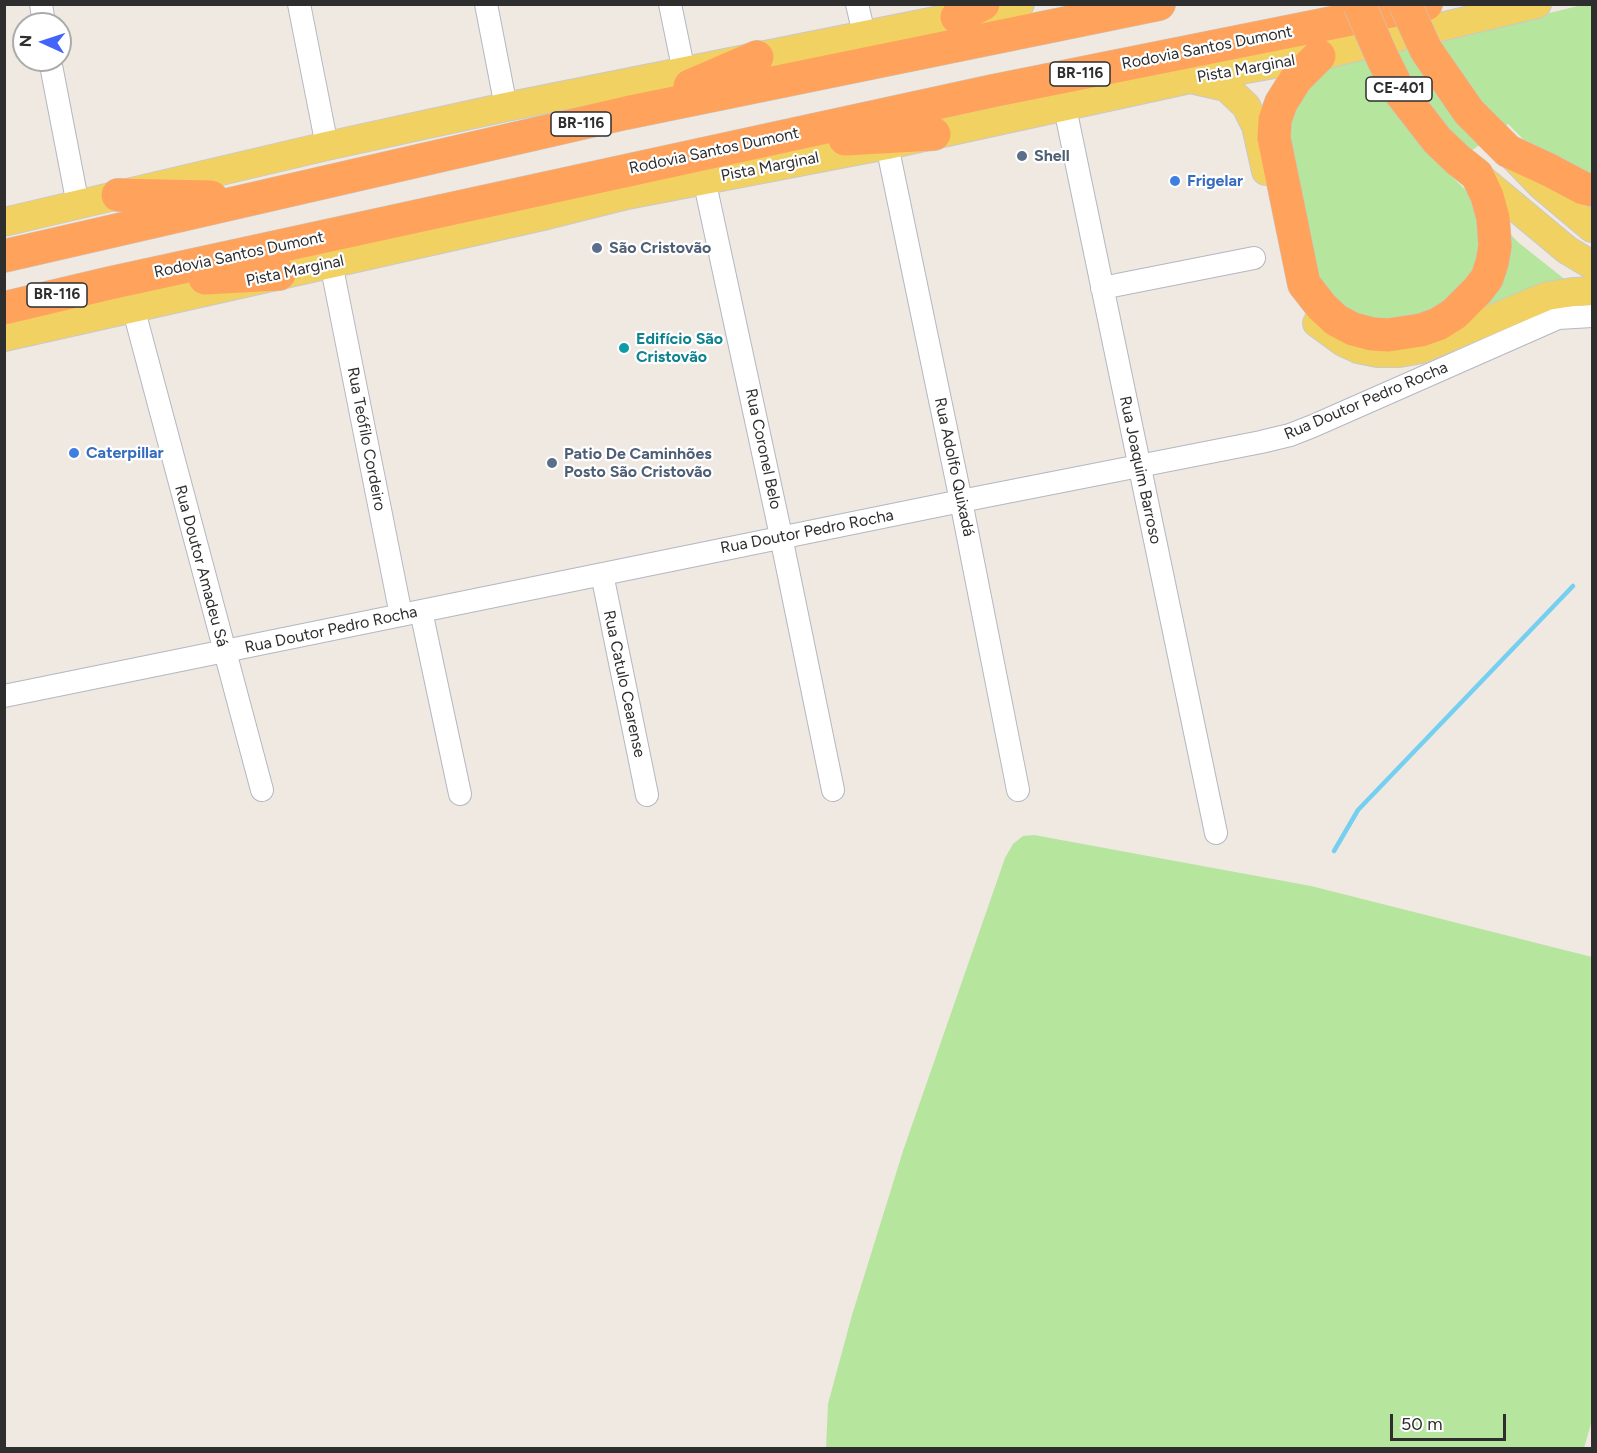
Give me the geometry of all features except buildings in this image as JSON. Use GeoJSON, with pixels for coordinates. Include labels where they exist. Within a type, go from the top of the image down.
{"type":"FeatureCollection","features":[{"type":"Feature","properties":{"kind":"highway","name":"BR-116"},"geometry":{"type":"LineString","coordinates":[[4,256],[626,113],[1159,4]]}},
{"type":"Feature","properties":{"kind":"highway","name":"CE-401"},"geometry":{"type":"LineString","coordinates":[[1359,4],[1400,91],[1437,140],[1468,168]]}},
{"type":"Feature","properties":{"kind":"highway","name":"CE-401"},"geometry":{"type":"LineString","coordinates":[[1405,4],[1426,50],[1470,112],[1500,143]]}},
{"type":"Feature","properties":{"kind":"highway","name":"Rodovia Santos Dumont"},"geometry":{"type":"LineString","coordinates":[[4,308],[736,146],[1426,4]]}},
{"type":"Feature","properties":{"kind":"highway"},"geometry":{"type":"LineString","coordinates":[[1319,56],[1296,79],[1281,103],[1275,120],[1274,138],[1304,284],[1322,307],[1336,320],[1353,329],[1372,333],[1388,335],[1404,333],[1438,324],[1468,301],[1487,278],[1495,246],[1493,218],[1487,196],[1468,168]]}},
{"type":"Feature","properties":{"kind":"highway"},"geometry":{"type":"LineString","coordinates":[[626,113],[757,57]]}},
{"type":"Feature","properties":{"kind":"highway"},"geometry":{"type":"LineString","coordinates":[[736,146],[934,134]]}},
{"type":"Feature","properties":{"kind":"highway"},"geometry":{"type":"LineString","coordinates":[[1500,143],[1583,188],[1593,190]]}},
{"type":"Feature","properties":{"kind":"highway"},"geometry":{"type":"LineString","coordinates":[[118,195],[263,198]]}},
{"type":"Feature","properties":{"kind":"highway"},"geometry":{"type":"LineString","coordinates":[[110,283],[279,274]]}},
{"type":"Feature","properties":{"kind":"main road","name":"BR-116"},"geometry":{"type":"LineString","coordinates":[[4,222],[327,146],[506,107],[757,57],[970,11],[1020,4]]}},
{"type":"Feature","properties":{"kind":"main road","name":"Pista Marginal"},"geometry":{"type":"LineString","coordinates":[[4,337],[627,195],[887,145],[1190,79],[1319,56],[1537,4]]}},
{"type":"Feature","properties":{"kind":"main road"},"geometry":{"type":"LineString","coordinates":[[1190,79],[1226,87],[1246,106],[1256,126],[1288,273],[1296,295],[1316,323],[1343,342],[1358,349],[1378,353],[1421,350],[1547,296],[1593,291]]}},
{"type":"Feature","properties":{"kind":"main road","name":"CE-401"},"geometry":{"type":"LineString","coordinates":[[1500,143],[1542,186],[1593,228]]}},
{"type":"Feature","properties":{"kind":"main road","name":"CE-401"},"geometry":{"type":"LineString","coordinates":[[1468,168],[1567,250],[1593,265]]}},
{"type":"Feature","properties":{"kind":"street"},"geometry":{"type":"LineString","coordinates":[[299,4],[327,146]]}},
{"type":"Feature","properties":{"kind":"street"},"geometry":{"type":"LineString","coordinates":[[486,4],[506,107]]}},
{"type":"Feature","properties":{"kind":"street"},"geometry":{"type":"LineString","coordinates":[[670,4],[684,72]]}},
{"type":"Feature","properties":{"kind":"street"},"geometry":{"type":"LineString","coordinates":[[857,4],[864,34]]}},
{"type":"Feature","properties":{"kind":"street"},"geometry":{"type":"LineString","coordinates":[[52,72],[78,205]]}},
{"type":"Feature","properties":{"kind":"street","name":"Rua Joaquim Barroso"},"geometry":{"type":"LineString","coordinates":[[1065,108],[1216,833]]}},
{"type":"Feature","properties":{"kind":"street","name":"Rua Adolfo Quixadá"},"geometry":{"type":"LineString","coordinates":[[887,145],[1018,790]]}},
{"type":"Feature","properties":{"kind":"street","name":"Rua Coronel Belo"},"geometry":{"type":"LineString","coordinates":[[704,179],[782,538],[833,790]]}},
{"type":"Feature","properties":{"kind":"street"},"geometry":{"type":"LineString","coordinates":[[1102,288],[1254,258]]}},
{"type":"Feature","properties":{"kind":"street","name":"Rua Teófilo Cordeiro"},"geometry":{"type":"LineString","coordinates":[[332,263],[411,613],[460,794]]}},
{"type":"Feature","properties":{"kind":"street","name":"Rua Doutor Amadeu Sá"},"geometry":{"type":"LineString","coordinates":[[134,307],[262,790]]}},
{"type":"Feature","properties":{"kind":"street","name":"Rua Doutor Pedro Rocha"},"geometry":{"type":"LineString","coordinates":[[4,696],[1290,435],[1558,318],[1593,316]]}},
{"type":"Feature","properties":{"kind":"street","name":"Rua Catulo Cearense"},"geometry":{"type":"LineString","coordinates":[[602,574],[647,795]]}},
{"type":"Feature","properties":{"kind":"green space"},"geometry":{"type":"Polygon","coordinates":[[[1582,5],[1592,5],[1592,183],[1544,160],[1508,124],[1445,170],[1471,195],[1481,214],[1478,269],[1443,310],[1364,324],[1323,292],[1285,160],[1288,105],[1313,71],[1582,5]]]}},
{"type":"Feature","properties":{"kind":"green space"},"geometry":{"type":"Polygon","coordinates":[[[1500,224],[1519,243],[1567,281],[1459,320],[1500,224]]]}},
{"type":"Feature","properties":{"kind":"green space"},"geometry":{"type":"Polygon","coordinates":[[[1034,835],[1311,886],[1592,957],[1592,1420],[1584,1448],[826,1448],[828,1404],[852,1315],[903,1151],[1005,858],[1013,844],[1023,836],[1034,835]]]}},
{"type":"Feature","properties":{"kind":"waterway"},"geometry":{"type":"LineString","coordinates":[[1334,851],[1358,810],[1573,586]]}},
{"type":"Feature","properties":{"kind":"place","name":"Shell"},"geometry":{"type":"Point","coordinates":[1022,156]}},
{"type":"Feature","properties":{"kind":"place","name":"Frigelar"},"geometry":{"type":"Point","coordinates":[1175,181]}},
{"type":"Feature","properties":{"kind":"place","name":"São Cristovão"},"geometry":{"type":"Point","coordinates":[597,248]}},
{"type":"Feature","properties":{"kind":"place","name":"Edifício São Cristovão"},"geometry":{"type":"Point","coordinates":[624,348]}},
{"type":"Feature","properties":{"kind":"place","name":"Caterpillar"},"geometry":{"type":"Point","coordinates":[74,453]}},
{"type":"Feature","properties":{"kind":"place","name":"Patio De Caminhões Posto São Cristovão"},"geometry":{"type":"Point","coordinates":[552,463]}}]}
